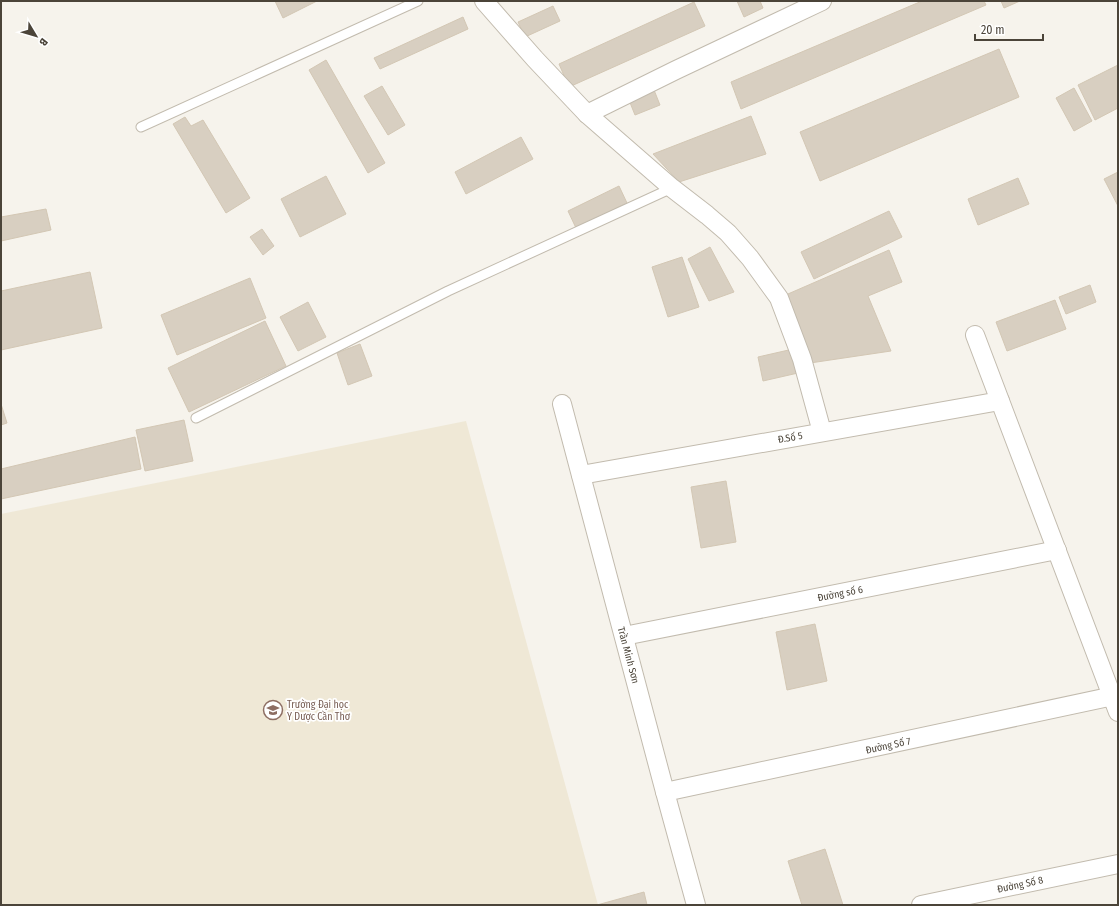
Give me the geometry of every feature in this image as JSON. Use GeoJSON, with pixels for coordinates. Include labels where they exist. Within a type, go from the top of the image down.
{"type":"FeatureCollection","features":[{"type":"Feature","properties":{"kind":"street"},"geometry":{"type":"LineString","coordinates":[[484,1],[535,59],[587,114],[672,188],[728,233],[750,258],[779,298],[802,359],[822,432]]}},
{"type":"Feature","properties":{"kind":"street"},"geometry":{"type":"LineString","coordinates":[[587,114],[822,1]]}},
{"type":"Feature","properties":{"kind":"street"},"geometry":{"type":"LineString","coordinates":[[975,335],[1116,702]]}},
{"type":"Feature","properties":{"kind":"street","name":"Đ.Số 5"},"geometry":{"type":"LineString","coordinates":[[581,474],[1000,401]]}},
{"type":"Feature","properties":{"kind":"street","name":"Trần Minh Sơn"},"geometry":{"type":"LineString","coordinates":[[562,404],[664,792],[696,905]]}},
{"type":"Feature","properties":{"kind":"street","name":"Đường số 6"},"geometry":{"type":"LineString","coordinates":[[624,636],[1057,550]]}},
{"type":"Feature","properties":{"kind":"street","name":"Đường Số 7"},"geometry":{"type":"LineString","coordinates":[[664,792],[1116,702]]}},
{"type":"Feature","properties":{"kind":"street","name":"Đường Số 8"},"geometry":{"type":"LineString","coordinates":[[921,905],[1118,864]]}},
{"type":"Feature","properties":{"kind":"lane"},"geometry":{"type":"LineString","coordinates":[[141,127],[418,1]]}},
{"type":"Feature","properties":{"kind":"lane"},"geometry":{"type":"LineString","coordinates":[[196,418],[448,291],[672,188]]}},
{"type":"Feature","properties":{"kind":"shaded area","name":"Trường Đại học Y Dược Cần Thơ"},"geometry":{"type":"Polygon","coordinates":[[[466,421],[598,905],[1,905],[1,514],[466,421]]]}},
{"type":"Feature","properties":{"kind":"building"},"geometry":{"type":"Polygon","coordinates":[[[275,1],[317,1],[283,18],[275,1]]]}},
{"type":"Feature","properties":{"kind":"building"},"geometry":{"type":"Polygon","coordinates":[[[737,1],[760,1],[763,8],[744,17],[737,1]]]}},
{"type":"Feature","properties":{"kind":"building"},"geometry":{"type":"Polygon","coordinates":[[[922,1],[984,1],[986,5],[741,109],[731,82],[922,1]]]}},
{"type":"Feature","properties":{"kind":"building"},"geometry":{"type":"Polygon","coordinates":[[[1001,1],[1020,1],[1004,8],[1001,1]]]}},
{"type":"Feature","properties":{"kind":"building"},"geometry":{"type":"Polygon","coordinates":[[[694,2],[705,26],[569,87],[559,64],[694,2]]]}},
{"type":"Feature","properties":{"kind":"building"},"geometry":{"type":"Polygon","coordinates":[[[553,6],[560,21],[525,37],[518,22],[553,6]]]}},
{"type":"Feature","properties":{"kind":"building"},"geometry":{"type":"Polygon","coordinates":[[[463,17],[468,29],[380,69],[374,58],[463,17]]]}},
{"type":"Feature","properties":{"kind":"building"},"geometry":{"type":"Polygon","coordinates":[[[999,49],[1019,97],[820,181],[800,132],[999,49]]]}},
{"type":"Feature","properties":{"kind":"building"},"geometry":{"type":"Polygon","coordinates":[[[326,60],[385,163],[368,173],[309,70],[326,60]]]}},
{"type":"Feature","properties":{"kind":"building"},"geometry":{"type":"Polygon","coordinates":[[[1118,65],[1118,108],[1095,120],[1078,85],[1118,65]]]}},
{"type":"Feature","properties":{"kind":"building"},"geometry":{"type":"Polygon","coordinates":[[[382,86],[405,125],[388,135],[364,96],[382,86]]]}},
{"type":"Feature","properties":{"kind":"building"},"geometry":{"type":"Polygon","coordinates":[[[1074,88],[1092,121],[1074,131],[1056,98],[1074,88]]]}},
{"type":"Feature","properties":{"kind":"building"},"geometry":{"type":"Polygon","coordinates":[[[654,90],[660,105],[635,115],[629,100],[654,90]]]}},
{"type":"Feature","properties":{"kind":"building"},"geometry":{"type":"Polygon","coordinates":[[[751,116],[766,154],[679,182],[653,154],[751,116]]]}},
{"type":"Feature","properties":{"kind":"building"},"geometry":{"type":"Polygon","coordinates":[[[185,117],[191,126],[203,120],[250,198],[226,213],[173,124],[185,117]]]}},
{"type":"Feature","properties":{"kind":"building"},"geometry":{"type":"Polygon","coordinates":[[[521,137],[533,159],[466,194],[455,172],[521,137]]]}},
{"type":"Feature","properties":{"kind":"building"},"geometry":{"type":"Polygon","coordinates":[[[1118,172],[1118,206],[1104,179],[1118,172]]]}},
{"type":"Feature","properties":{"kind":"building"},"geometry":{"type":"Polygon","coordinates":[[[326,176],[346,214],[300,237],[281,199],[326,176]]]}},
{"type":"Feature","properties":{"kind":"building"},"geometry":{"type":"Polygon","coordinates":[[[1018,178],[1029,204],[978,225],[968,199],[1018,178]]]}},
{"type":"Feature","properties":{"kind":"building"},"geometry":{"type":"Polygon","coordinates":[[[619,186],[627,203],[576,228],[568,211],[619,186]]]}},
{"type":"Feature","properties":{"kind":"building"},"geometry":{"type":"Polygon","coordinates":[[[46,209],[51,230],[1,241],[1,217],[46,209]]]}},
{"type":"Feature","properties":{"kind":"building"},"geometry":{"type":"Polygon","coordinates":[[[889,211],[902,237],[814,279],[801,252],[889,211]]]}},
{"type":"Feature","properties":{"kind":"building"},"geometry":{"type":"Polygon","coordinates":[[[262,229],[274,246],[263,255],[250,237],[262,229]]]}},
{"type":"Feature","properties":{"kind":"building"},"geometry":{"type":"Polygon","coordinates":[[[710,247],[734,292],[709,301],[688,259],[710,247]]]}},
{"type":"Feature","properties":{"kind":"building"},"geometry":{"type":"Polygon","coordinates":[[[889,250],[902,282],[868,296],[891,351],[810,363],[781,297],[889,250]]]}},
{"type":"Feature","properties":{"kind":"building"},"geometry":{"type":"Polygon","coordinates":[[[682,257],[699,307],[668,317],[652,267],[682,257]]]}},
{"type":"Feature","properties":{"kind":"building"},"geometry":{"type":"Polygon","coordinates":[[[90,272],[102,328],[1,350],[1,291],[90,272]]]}},
{"type":"Feature","properties":{"kind":"building"},"geometry":{"type":"Polygon","coordinates":[[[250,278],[266,318],[177,355],[161,315],[250,278]]]}},
{"type":"Feature","properties":{"kind":"building"},"geometry":{"type":"Polygon","coordinates":[[[1090,285],[1096,302],[1066,314],[1059,297],[1090,285]]]}},
{"type":"Feature","properties":{"kind":"building"},"geometry":{"type":"Polygon","coordinates":[[[1055,300],[1066,329],[1007,351],[996,322],[1055,300]]]}},
{"type":"Feature","properties":{"kind":"building"},"geometry":{"type":"Polygon","coordinates":[[[308,302],[326,337],[298,351],[280,317],[308,302]]]}},
{"type":"Feature","properties":{"kind":"building"},"geometry":{"type":"Polygon","coordinates":[[[265,321],[286,366],[189,412],[168,368],[265,321]]]}},
{"type":"Feature","properties":{"kind":"building"},"geometry":{"type":"Polygon","coordinates":[[[360,344],[372,376],[348,385],[337,353],[360,344]]]}},
{"type":"Feature","properties":{"kind":"building"},"geometry":{"type":"Polygon","coordinates":[[[793,349],[798,373],[763,381],[758,357],[793,349]]]}},
{"type":"Feature","properties":{"kind":"building"},"geometry":{"type":"Polygon","coordinates":[[[1,404],[7,423],[1,425],[1,404]]]}},
{"type":"Feature","properties":{"kind":"building"},"geometry":{"type":"Polygon","coordinates":[[[184,420],[193,461],[145,471],[136,430],[184,420]]]}},
{"type":"Feature","properties":{"kind":"building"},"geometry":{"type":"Polygon","coordinates":[[[135,437],[141,469],[1,499],[1,469],[135,437]]]}},
{"type":"Feature","properties":{"kind":"building"},"geometry":{"type":"Polygon","coordinates":[[[726,481],[736,542],[701,548],[691,487],[726,481]]]}},
{"type":"Feature","properties":{"kind":"building"},"geometry":{"type":"Polygon","coordinates":[[[815,624],[827,681],[787,690],[776,632],[815,624]]]}},
{"type":"Feature","properties":{"kind":"building"},"geometry":{"type":"Polygon","coordinates":[[[825,849],[843,905],[802,905],[788,861],[825,849]]]}},
{"type":"Feature","properties":{"kind":"building"},"geometry":{"type":"Polygon","coordinates":[[[644,892],[647,905],[597,905],[644,892]]]}},
{"type":"Feature","properties":{"kind":"place","name":"Trường Đại học Y Dược Cần Thơ"},"geometry":{"type":"Point","coordinates":[273,710]}}]}
